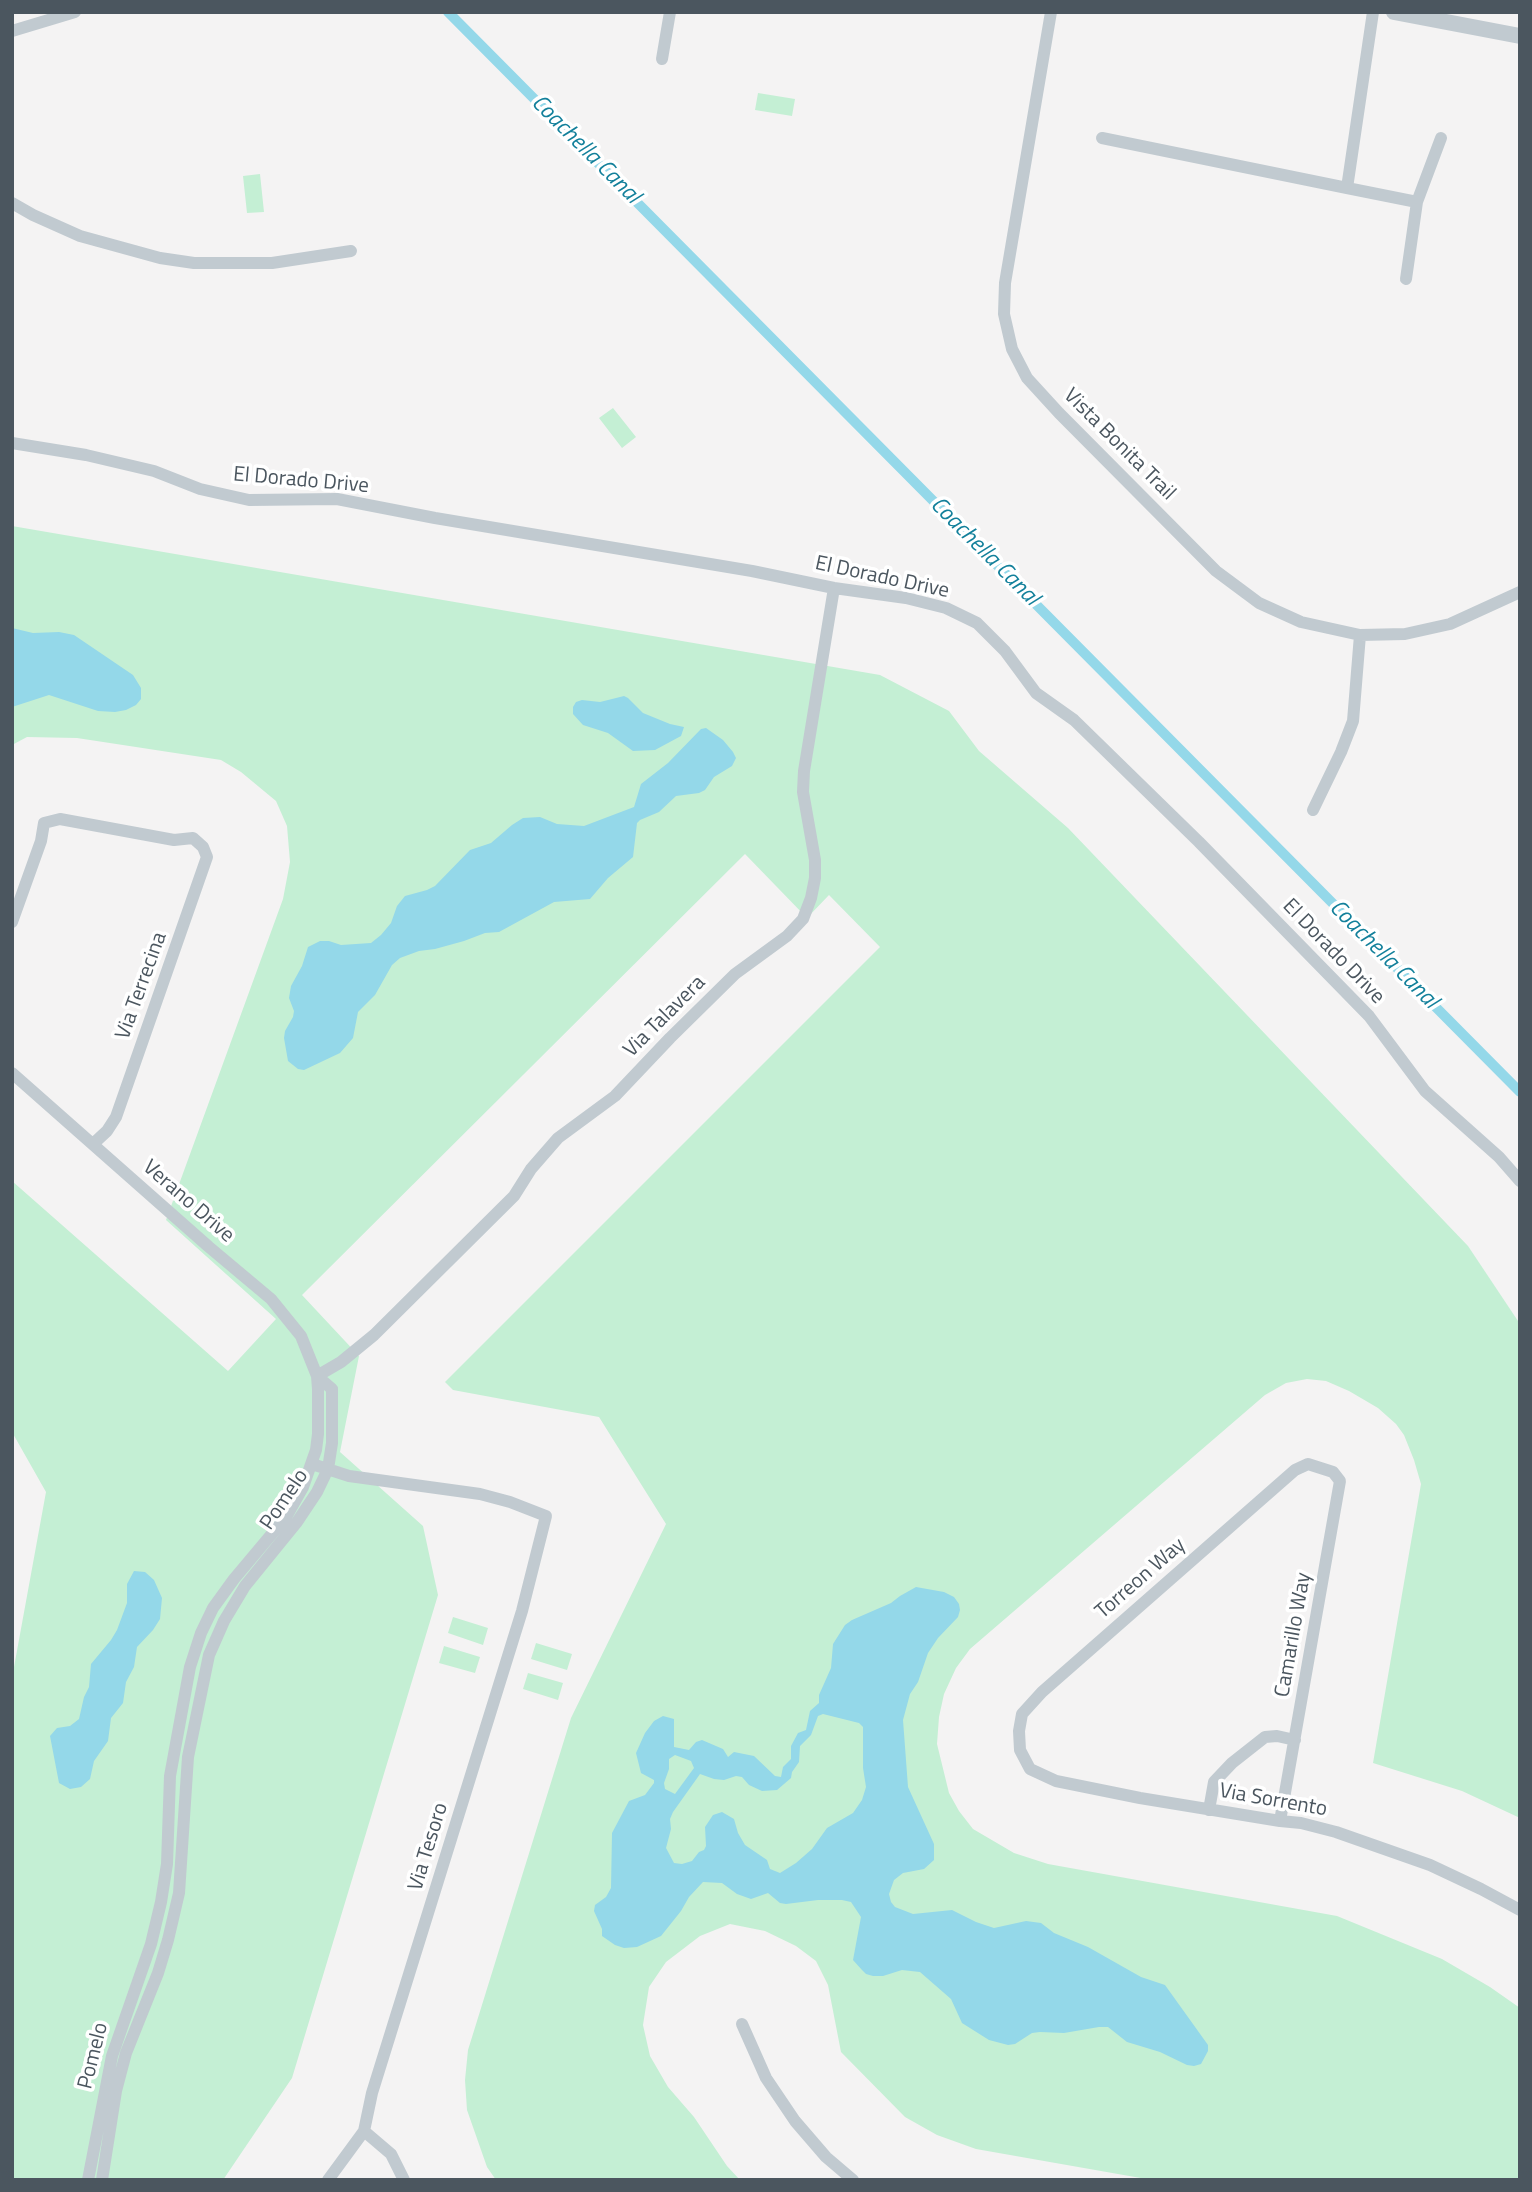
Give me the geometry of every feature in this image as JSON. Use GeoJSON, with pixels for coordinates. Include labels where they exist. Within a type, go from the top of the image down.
{"type":"FeatureCollection","features":[{"type":"Feature","properties":{"kind":"street"},"geometry":{"type":"LineString","coordinates":[[12,32],[75,12]]}},
{"type":"Feature","properties":{"kind":"street"},"geometry":{"type":"LineString","coordinates":[[662,59],[670,12]]}},
{"type":"Feature","properties":{"kind":"street","name":"Vista Bonita Trail"},"geometry":{"type":"LineString","coordinates":[[1051,12],[1005,283],[1004,314],[1012,349],[1027,378],[1216,571],[1259,603],[1301,622],[1360,635],[1405,634],[1450,624],[1520,592]]}},
{"type":"Feature","properties":{"kind":"street"},"geometry":{"type":"LineString","coordinates":[[1347,188],[1373,12]]}},
{"type":"Feature","properties":{"kind":"street"},"geometry":{"type":"LineString","coordinates":[[1394,12],[1520,36]]}},
{"type":"Feature","properties":{"kind":"street"},"geometry":{"type":"LineString","coordinates":[[1101,138],[1418,202]]}},
{"type":"Feature","properties":{"kind":"street"},"geometry":{"type":"LineString","coordinates":[[1406,279],[1418,202],[1441,138]]}},
{"type":"Feature","properties":{"kind":"street"},"geometry":{"type":"LineString","coordinates":[[12,203],[80,236],[160,258],[194,263],[258,264],[351,251]]}},
{"type":"Feature","properties":{"kind":"street","name":"El Dorado Drive"},"geometry":{"type":"LineString","coordinates":[[12,443],[86,455],[153,471],[200,489],[249,500],[337,499],[752,571],[834,588],[906,598],[946,608],[977,623],[1005,651],[1036,693],[1074,720],[1199,842],[1360,1007],[1386,1037],[1425,1091],[1499,1157],[1520,1181]]}},
{"type":"Feature","properties":{"kind":"street","name":"Via Talavera"},"geometry":{"type":"LineString","coordinates":[[317,1376],[341,1362],[374,1335],[514,1196],[531,1169],[558,1138],[615,1096],[735,974],[787,936],[803,919],[816,878],[803,792],[804,771],[834,588]]}},
{"type":"Feature","properties":{"kind":"street"},"geometry":{"type":"LineString","coordinates":[[1313,810],[1353,721],[1360,635]]}},
{"type":"Feature","properties":{"kind":"street","name":"Via Terrecina"},"geometry":{"type":"LineString","coordinates":[[12,922],[41,841],[44,823],[60,820],[174,839],[192,838],[203,847],[207,858],[203,874],[116,1117],[93,1144]]}},
{"type":"Feature","properties":{"kind":"street","name":"Verano Drive"},"geometry":{"type":"LineString","coordinates":[[12,1073],[271,1299],[301,1336],[317,1376]]}},
{"type":"Feature","properties":{"kind":"street","name":"Pomelo"},"geometry":{"type":"LineString","coordinates":[[88,2180],[112,2056],[151,1944],[161,1902],[167,1864],[170,1776],[190,1667],[201,1633],[213,1608],[234,1578],[286,1517],[303,1487],[312,1464],[318,1434],[317,1376]]}},
{"type":"Feature","properties":{"kind":"street","name":"Pomelo"},"geometry":{"type":"LineString","coordinates":[[102,2180],[116,2091],[126,2053],[158,1973],[179,1894],[188,1757],[209,1655],[224,1621],[245,1586],[297,1522],[317,1492],[328,1469],[332,1443],[331,1389],[317,1376]]}},
{"type":"Feature","properties":{"kind":"street"},"geometry":{"type":"LineString","coordinates":[[312,1464],[328,1469]]}},
{"type":"Feature","properties":{"kind":"street","name":"Torreon Way"},"geometry":{"type":"LineString","coordinates":[[1020,1750],[1022,1714],[1042,1692],[1294,1470],[1308,1464],[1320,1466]]}},
{"type":"Feature","properties":{"kind":"street","name":"Camarillo Way"},"geometry":{"type":"LineString","coordinates":[[1280,1821],[1339,1481],[1333,1472],[1320,1466]]}},
{"type":"Feature","properties":{"kind":"street","name":"Via Tesoro"},"geometry":{"type":"LineString","coordinates":[[328,1469],[349,1476],[480,1494],[546,1516],[522,1611],[372,2093],[364,2132],[328,2180]]}},
{"type":"Feature","properties":{"kind":"street"},"geometry":{"type":"LineString","coordinates":[[1209,1810],[1214,1782],[1232,1763],[1265,1737],[1277,1736],[1295,1740]]}},
{"type":"Feature","properties":{"kind":"street","name":"Via Sorrento"},"geometry":{"type":"LineString","coordinates":[[1020,1750],[1030,1769],[1056,1781],[1336,1832],[1392,1851],[1481,1889],[1520,1910]]}},
{"type":"Feature","properties":{"kind":"street"},"geometry":{"type":"LineString","coordinates":[[742,2024],[766,2078],[795,2120],[826,2157],[853,2180]]}},
{"type":"Feature","properties":{"kind":"street"},"geometry":{"type":"LineString","coordinates":[[364,2132],[391,2154],[404,2180]]}},
{"type":"Feature","properties":{"kind":"green space"},"geometry":{"type":"Polygon","coordinates":[[[758,93],[795,99],[792,116],[755,110],[758,93]]]}},
{"type":"Feature","properties":{"kind":"green space"},"geometry":{"type":"Polygon","coordinates":[[[260,174],[264,212],[247,213],[243,176],[260,174]]]}},
{"type":"Feature","properties":{"kind":"green space"},"geometry":{"type":"Polygon","coordinates":[[[613,408],[636,437],[622,448],[599,418],[613,408]]]}},
{"type":"Feature","properties":{"kind":"green space"},"geometry":{"type":"Polygon","coordinates":[[[12,526],[880,675],[949,711],[979,751],[1068,828],[1468,1246],[1520,1324],[1520,1818],[1462,1791],[1373,1763],[1421,1484],[1404,1435],[1396,1424],[1378,1408],[1326,1381],[1307,1379],[1286,1383],[1265,1395],[970,1649],[956,1668],[944,1694],[937,1744],[949,1793],[959,1811],[973,1829],[1014,1853],[1048,1864],[1337,1916],[1442,1959],[1520,2008],[1520,2180],[1152,2180],[976,2149],[937,2135],[905,2117],[841,2052],[828,1985],[816,1961],[796,1946],[765,1931],[730,1924],[700,1936],[666,1962],[649,1987],[643,2025],[650,2056],[668,2087],[694,2117],[727,2166],[740,2180],[496,2180],[487,2167],[467,2110],[465,2080],[468,2050],[571,1718],[666,1524],[599,1417],[453,1390],[445,1382],[880,947],[829,895],[807,918],[745,854],[302,1295],[359,1356],[340,1452],[423,1526],[438,1595],[292,2078],[223,2180],[12,2180],[12,1678],[46,1492],[12,1432],[12,1181],[228,1371],[276,1319],[166,1220],[283,899],[290,862],[287,826],[276,801],[241,772],[221,760],[77,738],[27,737],[12,745],[12,526]]]}},
{"type":"Feature","properties":{"kind":"green space"},"geometry":{"type":"Polygon","coordinates":[[[453,1617],[488,1628],[483,1645],[448,1633],[453,1617]]]}},
{"type":"Feature","properties":{"kind":"green space"},"geometry":{"type":"Polygon","coordinates":[[[536,1643],[572,1654],[567,1670],[531,1659],[536,1643]]]}},
{"type":"Feature","properties":{"kind":"green space"},"geometry":{"type":"Polygon","coordinates":[[[444,1646],[480,1657],[475,1673],[439,1663],[444,1646]]]}},
{"type":"Feature","properties":{"kind":"green space"},"geometry":{"type":"Polygon","coordinates":[[[528,1673],[563,1683],[558,1700],[523,1689],[528,1673]]]}},
{"type":"Feature","properties":{"kind":"water"},"geometry":{"type":"Polygon","coordinates":[[[12,628],[33,633],[59,632],[74,635],[133,675],[141,688],[141,699],[126,710],[115,712],[98,711],[49,695],[12,707],[12,628]]]}},
{"type":"Feature","properties":{"kind":"water"},"geometry":{"type":"Polygon","coordinates":[[[624,696],[643,713],[684,727],[681,736],[655,750],[633,751],[608,733],[583,725],[573,714],[576,702],[600,702],[624,696]]]}},
{"type":"Feature","properties":{"kind":"water"},"geometry":{"type":"Polygon","coordinates":[[[706,728],[723,740],[733,752],[736,758],[732,766],[714,777],[705,790],[676,796],[659,812],[640,820],[637,823],[633,857],[608,878],[590,899],[554,902],[499,932],[485,933],[400,958],[392,965],[375,995],[358,1012],[353,1038],[340,1053],[304,1070],[288,1061],[284,1038],[294,1011],[289,998],[291,986],[308,947],[320,941],[341,945],[371,943],[391,923],[397,906],[405,896],[435,886],[470,850],[491,843],[523,818],[540,817],[557,824],[584,826],[634,807],[641,784],[668,763],[701,729],[706,728]]]}},
{"type":"Feature","properties":{"kind":"water"},"geometry":{"type":"Polygon","coordinates":[[[134,1571],[145,1572],[154,1580],[162,1598],[160,1619],[137,1647],[134,1667],[126,1682],[123,1703],[111,1718],[108,1741],[94,1761],[90,1779],[81,1787],[70,1789],[59,1783],[50,1736],[57,1728],[70,1726],[79,1719],[89,1687],[91,1664],[117,1630],[127,1603],[127,1584],[134,1571]]]}},
{"type":"Feature","properties":{"kind":"water"},"geometry":{"type":"Polygon","coordinates":[[[916,1587],[944,1592],[954,1597],[960,1610],[958,1617],[928,1653],[918,1682],[910,1694],[903,1720],[908,1787],[934,1844],[934,1860],[924,1869],[903,1873],[894,1880],[889,1894],[891,1902],[895,1907],[913,1914],[952,1910],[994,1928],[1026,1921],[1041,1923],[1054,1933],[1088,1947],[1141,1977],[1165,1985],[1208,2045],[1201,2064],[1187,2065],[1160,2052],[1127,2042],[1108,2027],[1064,2033],[1032,2033],[1015,2044],[1008,2045],[989,2040],[962,2023],[951,1999],[920,1972],[902,1970],[883,1976],[866,1974],[853,1960],[861,1917],[851,1902],[842,1900],[786,1904],[780,1903],[768,1893],[751,1899],[737,1894],[722,1883],[703,1882],[661,1936],[637,1947],[624,1948],[602,1936],[602,1929],[594,1911],[595,1905],[606,1897],[611,1888],[612,1833],[629,1801],[645,1795],[654,1783],[654,1780],[641,1773],[636,1753],[654,1721],[663,1716],[674,1719],[674,1747],[689,1750],[702,1740],[723,1749],[728,1757],[734,1752],[754,1756],[775,1776],[781,1777],[783,1767],[791,1759],[791,1746],[798,1733],[806,1730],[810,1711],[819,1703],[819,1695],[831,1668],[833,1644],[845,1625],[916,1587]],[[823,1714],[818,1716],[811,1735],[800,1746],[799,1762],[791,1778],[777,1790],[762,1791],[749,1785],[742,1777],[724,1780],[700,1774],[670,1819],[671,1829],[666,1848],[674,1863],[692,1861],[704,1850],[705,1827],[713,1815],[722,1812],[734,1819],[745,1845],[767,1860],[770,1869],[780,1873],[812,1849],[827,1828],[853,1813],[862,1800],[866,1787],[863,1727],[859,1723],[823,1714]],[[675,1755],[669,1759],[664,1783],[665,1789],[675,1794],[694,1768],[691,1761],[675,1755]]]}},
{"type":"Feature","properties":{"kind":"waterway","name":"Coachella Canal"},"geometry":{"type":"LineString","coordinates":[[448,12],[1520,1092]]}}]}
